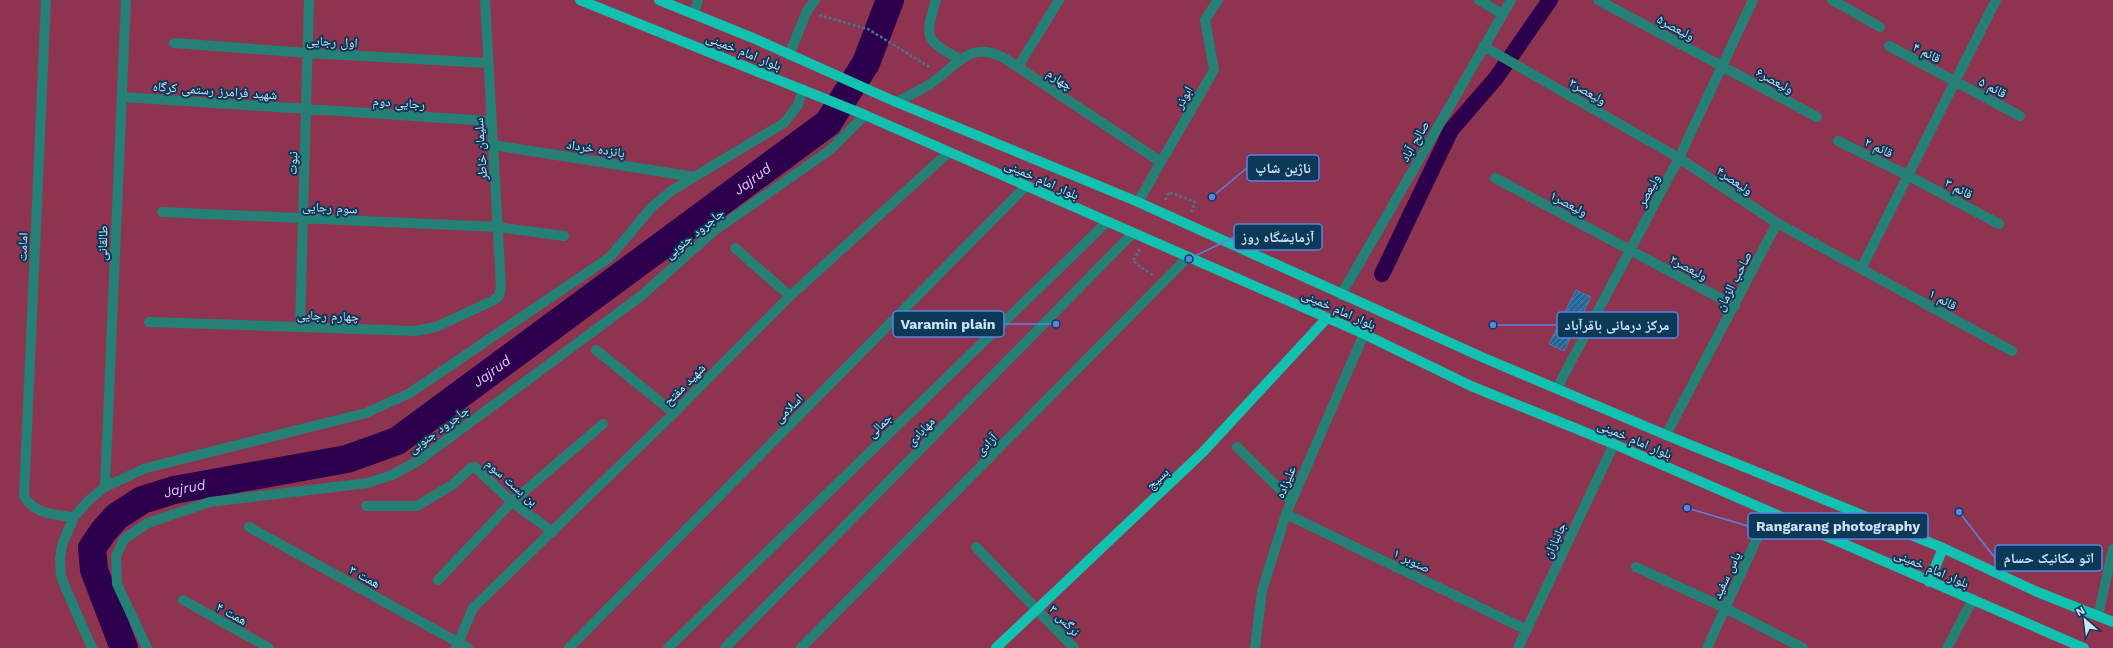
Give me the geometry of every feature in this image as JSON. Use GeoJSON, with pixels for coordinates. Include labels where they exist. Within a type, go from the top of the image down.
{"type":"FeatureCollection","features":[{"type":"Feature","properties":{"kind":"main road","name":"بلوار امام خمینی"},"geometry":{"type":"LineString","coordinates":[[580,0],[866,115],[1364,334],[1471,386],[1614,444],[2084,648]]}},
{"type":"Feature","properties":{"kind":"main road","name":"بلوار امام خمینی"},"geometry":{"type":"LineString","coordinates":[[659,0],[694,13],[896,102],[1138,202],[1341,295],[1666,436],[1943,548],[2035,591],[2113,622]]}},
{"type":"Feature","properties":{"kind":"main road","name":"بسیج"},"geometry":{"type":"LineString","coordinates":[[996,648],[1203,452],[1327,318]]}},
{"type":"Feature","properties":{"kind":"main road"},"geometry":{"type":"LineString","coordinates":[[1929,582],[1943,548]]}},
{"type":"Feature","properties":{"kind":"street","name":"امامت"},"geometry":{"type":"LineString","coordinates":[[46,0],[24,496],[29,504],[42,512],[74,517]]}},
{"type":"Feature","properties":{"kind":"street","name":"طالقانی"},"geometry":{"type":"LineString","coordinates":[[105,487],[126,0]]}},
{"type":"Feature","properties":{"kind":"street","name":"نبوت"},"geometry":{"type":"LineString","coordinates":[[300,327],[309,0]]}},
{"type":"Feature","properties":{"kind":"street","name":"سلیمان خاطر"},"geometry":{"type":"LineString","coordinates":[[484,0],[501,288],[499,296]]}},
{"type":"Feature","properties":{"kind":"street"},"geometry":{"type":"LineString","coordinates":[[694,13],[698,0]]}},
{"type":"Feature","properties":{"kind":"street"},"geometry":{"type":"LineString","coordinates":[[790,55],[807,11],[815,0]]}},
{"type":"Feature","properties":{"kind":"street"},"geometry":{"type":"LineString","coordinates":[[936,0],[928,26],[929,35],[934,44],[959,59]]}},
{"type":"Feature","properties":{"kind":"street"},"geometry":{"type":"LineString","coordinates":[[1018,67],[1059,0]]}},
{"type":"Feature","properties":{"kind":"street","name":"ابوذر"},"geometry":{"type":"LineString","coordinates":[[1138,202],[1214,70],[1205,20],[1218,0]]}},
{"type":"Feature","properties":{"kind":"street"},"geometry":{"type":"LineString","coordinates":[[1479,0],[1502,14]]}},
{"type":"Feature","properties":{"kind":"street","name":"صالح آباد"},"geometry":{"type":"LineString","coordinates":[[1341,295],[1483,46],[1511,0]]}},
{"type":"Feature","properties":{"kind":"street","name":"ولیعصر۵"},"geometry":{"type":"LineString","coordinates":[[1598,0],[1721,66]]}},
{"type":"Feature","properties":{"kind":"street","name":"ولیعصر"},"geometry":{"type":"LineString","coordinates":[[1557,388],[1679,158],[1753,0]]}},
{"type":"Feature","properties":{"kind":"street"},"geometry":{"type":"LineString","coordinates":[[1832,0],[1880,27]]}},
{"type":"Feature","properties":{"kind":"street"},"geometry":{"type":"LineString","coordinates":[[1777,223],[1861,269],[1954,81],[1996,0]]}},
{"type":"Feature","properties":{"kind":"street","name":"اول رجایی"},"geometry":{"type":"LineString","coordinates":[[174,43],[308,53],[488,63]]}},
{"type":"Feature","properties":{"kind":"street","name":"ولیعصر۳"},"geometry":{"type":"LineString","coordinates":[[1483,46],[1679,158]]}},
{"type":"Feature","properties":{"kind":"street","name":"قائم ۴"},"geometry":{"type":"LineString","coordinates":[[1889,46],[1954,81]]}},
{"type":"Feature","properties":{"kind":"street","name":"چهارم"},"geometry":{"type":"LineString","coordinates":[[896,102],[928,85],[942,75],[959,59],[971,54],[985,51],[999,54],[1161,162]]}},
{"type":"Feature","properties":{"kind":"street","name":"ولیعصر۶"},"geometry":{"type":"LineString","coordinates":[[1721,66],[1817,117]]}},
{"type":"Feature","properties":{"kind":"street","name":"قائم ۵"},"geometry":{"type":"LineString","coordinates":[[1954,81],[2020,116]]}},
{"type":"Feature","properties":{"kind":"street"},"geometry":{"type":"LineString","coordinates":[[92,648],[61,576],[60,560],[62,545],[74,517],[88,501],[105,487],[146,468],[366,413],[410,392],[610,257],[651,208],[671,191],[784,122],[798,104],[803,89]]}},
{"type":"Feature","properties":{"kind":"street","name":"شهید فرامرز رستمی کرگاه"},"geometry":{"type":"LineString","coordinates":[[122,97],[306,109]]}},
{"type":"Feature","properties":{"kind":"street","name":"رجایی دوم"},"geometry":{"type":"LineString","coordinates":[[306,109],[490,121]]}},
{"type":"Feature","properties":{"kind":"street","name":"جاجرود جنوبی"},"geometry":{"type":"LineString","coordinates":[[147,648],[117,584],[116,556],[124,539],[148,523],[210,502],[368,483],[392,475],[418,461],[641,296],[714,231],[830,150],[866,115]]}},
{"type":"Feature","properties":{"kind":"street","name":"قائم ۲"},"geometry":{"type":"LineString","coordinates":[[1838,141],[1907,175]]}},
{"type":"Feature","properties":{"kind":"street","name":"پانزده خرداد"},"geometry":{"type":"LineString","coordinates":[[493,145],[695,177]]}},
{"type":"Feature","properties":{"kind":"street","name":"شهید مفتح"},"geometry":{"type":"LineString","coordinates":[[458,645],[473,608],[674,413],[790,296],[950,152]]}},
{"type":"Feature","properties":{"kind":"street","name":"ولیعصر۴"},"geometry":{"type":"LineString","coordinates":[[1679,158],[1777,223]]}},
{"type":"Feature","properties":{"kind":"street","name":"قائم ۳"},"geometry":{"type":"LineString","coordinates":[[1907,175],[1999,224]]}},
{"type":"Feature","properties":{"kind":"street","name":"ولیعصر۱"},"geometry":{"type":"LineString","coordinates":[[1495,178],[1631,250]]}},
{"type":"Feature","properties":{"kind":"street","name":"اسلامی"},"geometry":{"type":"LineString","coordinates":[[569,648],[1026,186]]}},
{"type":"Feature","properties":{"kind":"street","name":"سوم رجایی"},"geometry":{"type":"LineString","coordinates":[[162,212],[497,227],[564,236]]}},
{"type":"Feature","properties":{"kind":"street","name":"جمالی"},"geometry":{"type":"LineString","coordinates":[[668,648],[1107,222]]}},
{"type":"Feature","properties":{"kind":"street","name":"صاحب الزمان"},"geometry":{"type":"LineString","coordinates":[[1666,436],[1777,223]]}},
{"type":"Feature","properties":{"kind":"street","name":"مهابادی"},"geometry":{"type":"LineString","coordinates":[[726,648],[1133,233]]}},
{"type":"Feature","properties":{"kind":"street"},"geometry":{"type":"LineString","coordinates":[[736,248],[790,296]]}},
{"type":"Feature","properties":{"kind":"street","name":"ولیعصر۲"},"geometry":{"type":"LineString","coordinates":[[1631,250],[1735,306]]}},
{"type":"Feature","properties":{"kind":"street","name":"آزادی"},"geometry":{"type":"LineString","coordinates":[[802,648],[1188,257]]}},
{"type":"Feature","properties":{"kind":"street","name":"قائم ۱"},"geometry":{"type":"LineString","coordinates":[[1861,269],[2012,351]]}},
{"type":"Feature","properties":{"kind":"street","name":"چهارم رجایی"},"geometry":{"type":"LineString","coordinates":[[149,322],[427,330],[494,300],[499,296]]}},
{"type":"Feature","properties":{"kind":"street","name":"علیزاده"},"geometry":{"type":"LineString","coordinates":[[1255,648],[1262,591],[1286,514],[1364,334]]}},
{"type":"Feature","properties":{"kind":"street"},"geometry":{"type":"LineString","coordinates":[[596,350],[674,413]]}},
{"type":"Feature","properties":{"kind":"street"},"geometry":{"type":"LineString","coordinates":[[438,580],[512,502],[603,424]]}},
{"type":"Feature","properties":{"kind":"street","name":"جانبازان"},"geometry":{"type":"LineString","coordinates":[[1518,648],[1614,444]]}},
{"type":"Feature","properties":{"kind":"street"},"geometry":{"type":"LineString","coordinates":[[1237,447],[1292,500]]}},
{"type":"Feature","properties":{"kind":"street","name":"بن بست سوم"},"geometry":{"type":"LineString","coordinates":[[366,506],[417,506],[452,485],[471,468],[475,467],[512,502],[553,532]]}},
{"type":"Feature","properties":{"kind":"street","name":"یاس سفید"},"geometry":{"type":"LineString","coordinates":[[1707,648],[1769,512]]}},
{"type":"Feature","properties":{"kind":"street","name":"صنوبر ۱"},"geometry":{"type":"LineString","coordinates":[[1286,514],[1527,630]]}},
{"type":"Feature","properties":{"kind":"street","name":"همت ۳"},"geometry":{"type":"LineString","coordinates":[[249,527],[458,645],[468,648]]}},
{"type":"Feature","properties":{"kind":"street","name":"نرگس ۳"},"geometry":{"type":"LineString","coordinates":[[976,547],[1074,648]]}},
{"type":"Feature","properties":{"kind":"street"},"geometry":{"type":"LineString","coordinates":[[2098,616],[2113,549]]}},
{"type":"Feature","properties":{"kind":"street"},"geometry":{"type":"LineString","coordinates":[[1636,567],[1725,608],[1803,648]]}},
{"type":"Feature","properties":{"kind":"street","name":"همت ۴"},"geometry":{"type":"LineString","coordinates":[[182,600],[269,648]]}},
{"type":"Feature","properties":{"kind":"street"},"geometry":{"type":"LineString","coordinates":[[1947,648],[1973,600]]}},
{"type":"Feature","properties":{"kind":"path"},"geometry":{"type":"LineString","coordinates":[[807,11],[868,29],[942,75]]}},
{"type":"Feature","properties":{"kind":"path"},"geometry":{"type":"LineString","coordinates":[[1169,192],[1195,202]]}},
{"type":"Feature","properties":{"kind":"path"},"geometry":{"type":"LineString","coordinates":[[1133,261],[1152,275]]}},
{"type":"Feature","properties":{"kind":"shaded area"},"geometry":{"type":"Polygon","coordinates":[[[0,0],[2113,0],[2113,648],[0,648],[0,0]]]}},
{"type":"Feature","properties":{"kind":"building"},"geometry":{"type":"Polygon","coordinates":[[[1576,290],[1591,297],[1564,351],[1549,344],[1576,290]]]}},
{"type":"Feature","properties":{"kind":"waterway","name":"Jajrud"},"geometry":{"type":"LineString","coordinates":[[124,648],[94,570],[92,548],[116,517],[142,500],[174,490],[347,459],[397,441],[828,123],[866,63],[890,0]]}},
{"type":"Feature","properties":{"kind":"waterway"},"geometry":{"type":"LineString","coordinates":[[1382,274],[1451,130],[1496,78],[1550,0]]}},
{"type":"Feature","properties":{"kind":"place","name":"ناژین شاپ"},"geometry":{"type":"Point","coordinates":[1212,197]}},
{"type":"Feature","properties":{"kind":"place","name":"آزمایشگاه روز"},"geometry":{"type":"Point","coordinates":[1189,259]}},
{"type":"Feature","properties":{"kind":"place","name":"Varamin plain"},"geometry":{"type":"Point","coordinates":[1056,324]}},
{"type":"Feature","properties":{"kind":"place","name":"مرکز درمانی باقرآباد"},"geometry":{"type":"Point","coordinates":[1493,325]}},
{"type":"Feature","properties":{"kind":"place","name":"Rangarang photography"},"geometry":{"type":"Point","coordinates":[1687,508]}},
{"type":"Feature","properties":{"kind":"place","name":"اتو مکانیک حسام"},"geometry":{"type":"Point","coordinates":[1959,512]}}]}
